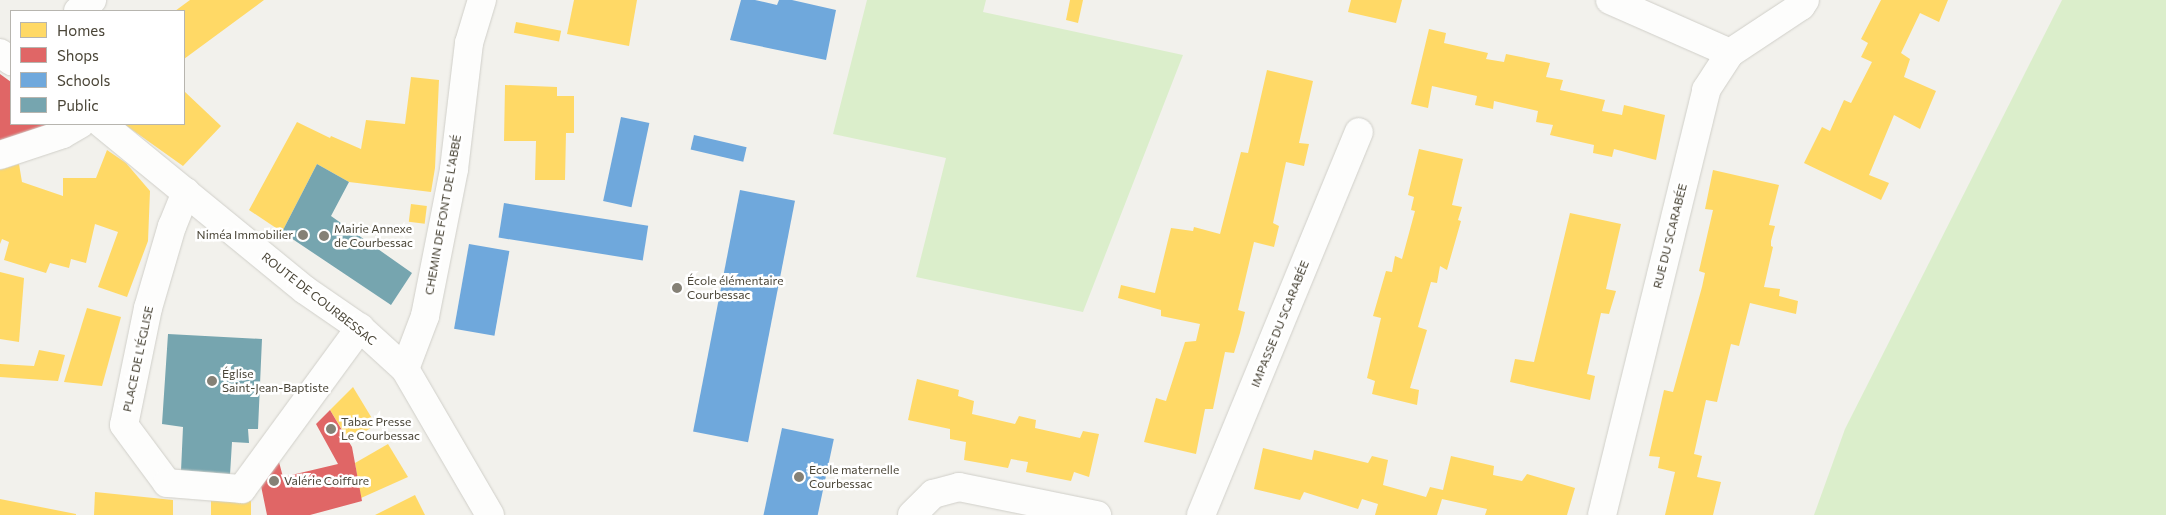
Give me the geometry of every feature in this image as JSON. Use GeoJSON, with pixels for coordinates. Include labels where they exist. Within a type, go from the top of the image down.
{"type":"FeatureCollection","features":[{"type":"Feature","properties":{"kind":"street"},"geometry":{"type":"LineString","coordinates":[[79,10],[92,0]]}},
{"type":"Feature","properties":{"kind":"street","name":"CHEMIN DE FONT DE L'ABBÉ"},"geometry":{"type":"LineString","coordinates":[[404,369],[425,316],[454,169],[469,43],[482,0]]}},
{"type":"Feature","properties":{"kind":"street"},"geometry":{"type":"LineString","coordinates":[[1610,0],[1730,53]]}},
{"type":"Feature","properties":{"kind":"street","name":"RUE DU SCARABÉE"},"geometry":{"type":"LineString","coordinates":[[1602,515],[1706,90],[1730,53],[1801,6],[1805,0]]}},
{"type":"Feature","properties":{"kind":"street"},"geometry":{"type":"LineString","coordinates":[[0,155],[63,134],[78,125]]}},
{"type":"Feature","properties":{"kind":"street","name":"ROUTE DE COURBESSAC"},"geometry":{"type":"LineString","coordinates":[[103,125],[305,290],[360,328],[404,369],[490,515]]}},
{"type":"Feature","properties":{"kind":"street","name":"IMPASSE DU SCARABÉE"},"geometry":{"type":"LineString","coordinates":[[1201,515],[1359,132]]}},
{"type":"Feature","properties":{"kind":"street","name":"PLACE DE L'ÉGLISE"},"geometry":{"type":"LineString","coordinates":[[186,192],[172,226],[148,308],[124,425],[166,483],[242,489],[360,328]]}},
{"type":"Feature","properties":{"kind":"street"},"geometry":{"type":"LineString","coordinates":[[912,515],[933,494],[959,487],[1097,515]]}},
{"type":"Feature","properties":{"kind":"green space"},"geometry":{"type":"Polygon","coordinates":[[[867,0],[986,0],[983,12],[1183,55],[1083,312],[916,277],[946,158],[833,134],[867,0]]]}},
{"type":"Feature","properties":{"kind":"green space"},"geometry":{"type":"Polygon","coordinates":[[[2062,0],[2166,0],[2166,515],[1814,515],[1845,429],[2062,0]]]}},
{"type":"Feature","properties":{"kind":"building: Homes"},"geometry":{"type":"Polygon","coordinates":[[[190,0],[264,0],[185,58],[185,10],[176,10],[190,0]]]}},
{"type":"Feature","properties":{"kind":"building: Homes"},"geometry":{"type":"Polygon","coordinates":[[[574,0],[637,0],[629,46],[567,34],[574,0]]]}},
{"type":"Feature","properties":{"kind":"building: Homes"},"geometry":{"type":"Polygon","coordinates":[[[1070,0],[1083,0],[1078,23],[1066,20],[1070,0]]]}},
{"type":"Feature","properties":{"kind":"building: Homes"},"geometry":{"type":"Polygon","coordinates":[[[1351,0],[1402,0],[1396,23],[1348,12],[1351,0]]]}},
{"type":"Feature","properties":{"kind":"building: Homes"},"geometry":{"type":"Polygon","coordinates":[[[1881,0],[1948,0],[1939,22],[1920,13],[1901,53],[1910,59],[1904,77],[1936,91],[1920,129],[1894,115],[1869,175],[1889,183],[1881,200],[1804,163],[1822,127],[1830,131],[1844,100],[1851,103],[1872,62],[1861,57],[1868,43],[1861,39],[1881,0]]]}},
{"type":"Feature","properties":{"kind":"building: Homes"},"geometry":{"type":"Polygon","coordinates":[[[516,22],[561,31],[559,42],[514,33],[516,22]]]}},
{"type":"Feature","properties":{"kind":"building: Homes"},"geometry":{"type":"Polygon","coordinates":[[[1429,29],[1446,33],[1444,43],[1488,53],[1486,59],[1504,62],[1506,54],[1550,63],[1546,77],[1563,80],[1560,90],[1605,100],[1602,111],[1622,115],[1624,105],[1665,115],[1656,160],[1614,149],[1612,157],[1593,153],[1594,145],[1550,135],[1553,125],[1536,122],[1538,111],[1494,101],[1493,109],[1475,105],[1477,96],[1432,86],[1428,108],[1411,104],[1429,29]]]}},
{"type":"Feature","properties":{"kind":"building: Homes"},"geometry":{"type":"Polygon","coordinates":[[[1267,70],[1313,81],[1299,143],[1309,144],[1304,166],[1286,162],[1273,223],[1279,226],[1274,247],[1254,242],[1238,310],[1245,312],[1240,333],[1234,353],[1225,352],[1213,409],[1205,409],[1196,454],[1144,442],[1156,398],[1166,401],[1185,342],[1196,341],[1200,324],[1161,316],[1161,310],[1118,298],[1121,285],[1155,293],[1171,228],[1193,231],[1194,227],[1220,234],[1241,152],[1248,153],[1267,70]]]}},
{"type":"Feature","properties":{"kind":"building: Homes"},"geometry":{"type":"Polygon","coordinates":[[[411,77],[439,80],[435,168],[431,192],[349,182],[317,164],[282,232],[249,210],[297,122],[330,138],[331,136],[361,149],[366,120],[405,124],[411,77]]]}},
{"type":"Feature","properties":{"kind":"building: Homes"},"geometry":{"type":"Polygon","coordinates":[[[505,85],[557,87],[557,96],[574,96],[574,133],[566,133],[565,180],[535,180],[536,141],[504,141],[505,85]]]}},
{"type":"Feature","properties":{"kind":"building: Homes"},"geometry":{"type":"Polygon","coordinates":[[[185,92],[221,126],[183,166],[125,125],[185,125],[185,92]]]}},
{"type":"Feature","properties":{"kind":"building: Homes"},"geometry":{"type":"Polygon","coordinates":[[[1419,149],[1463,159],[1452,205],[1462,207],[1458,220],[1461,221],[1447,270],[1440,266],[1437,283],[1431,282],[1418,327],[1427,330],[1410,388],[1419,390],[1417,405],[1372,394],[1375,381],[1367,378],[1381,318],[1373,316],[1386,271],[1392,272],[1395,256],[1402,259],[1415,211],[1411,210],[1414,197],[1408,195],[1419,149]]]}},
{"type":"Feature","properties":{"kind":"building: Homes"},"geometry":{"type":"Polygon","coordinates":[[[107,150],[126,163],[150,191],[148,241],[127,297],[98,287],[118,232],[95,224],[86,263],[71,259],[69,268],[50,263],[46,273],[4,260],[9,242],[2,239],[0,244],[0,170],[19,164],[22,182],[63,196],[63,178],[96,178],[107,150]]]}},
{"type":"Feature","properties":{"kind":"building: Homes"},"geometry":{"type":"Polygon","coordinates":[[[1713,170],[1779,185],[1769,225],[1775,226],[1771,241],[1771,246],[1773,247],[1764,287],[1780,289],[1779,296],[1798,301],[1796,314],[1750,303],[1739,346],[1731,344],[1717,402],[1706,400],[1694,454],[1702,456],[1697,477],[1721,482],[1713,515],[1665,515],[1675,472],[1658,468],[1660,457],[1649,456],[1664,390],[1673,392],[1702,287],[1705,273],[1699,271],[1713,210],[1705,209],[1713,170]]]}},
{"type":"Feature","properties":{"kind":"building: Homes"},"geometry":{"type":"Polygon","coordinates":[[[411,204],[427,206],[425,224],[409,222],[411,204]]]}},
{"type":"Feature","properties":{"kind":"building: Homes"},"geometry":{"type":"Polygon","coordinates":[[[1570,213],[1621,224],[1606,289],[1616,291],[1609,314],[1601,313],[1587,374],[1595,376],[1590,400],[1510,382],[1515,359],[1534,362],[1570,213]]]}},
{"type":"Feature","properties":{"kind":"building: Homes"},"geometry":{"type":"Polygon","coordinates":[[[0,272],[24,278],[19,342],[0,339],[0,272]]]}},
{"type":"Feature","properties":{"kind":"building: Homes"},"geometry":{"type":"Polygon","coordinates":[[[87,308],[121,317],[102,386],[64,382],[87,308]]]}},
{"type":"Feature","properties":{"kind":"building: Homes"},"geometry":{"type":"Polygon","coordinates":[[[39,350],[65,355],[58,381],[0,377],[0,364],[34,366],[39,350]]]}},
{"type":"Feature","properties":{"kind":"building: Homes"},"geometry":{"type":"Polygon","coordinates":[[[917,379],[959,390],[958,396],[974,401],[972,414],[1015,424],[1019,416],[1036,420],[1035,428],[1080,438],[1083,431],[1099,434],[1089,477],[1074,472],[1071,481],[1026,472],[1028,462],[1011,459],[1008,468],[964,460],[966,442],[950,439],[950,429],[908,420],[917,379]]]}},
{"type":"Feature","properties":{"kind":"building: Homes"},"geometry":{"type":"Polygon","coordinates":[[[353,387],[376,425],[349,441],[330,410],[353,387]]]}},
{"type":"Feature","properties":{"kind":"building: Homes"},"geometry":{"type":"Polygon","coordinates":[[[388,444],[408,477],[361,498],[355,463],[388,444]]]}},
{"type":"Feature","properties":{"kind":"building: Homes"},"geometry":{"type":"Polygon","coordinates":[[[1263,448],[1312,460],[1314,450],[1368,463],[1372,456],[1388,460],[1383,485],[1426,497],[1430,487],[1443,490],[1451,456],[1494,466],[1493,475],[1522,481],[1527,474],[1575,488],[1567,515],[1485,515],[1487,509],[1442,499],[1437,515],[1375,515],[1378,504],[1362,499],[1358,509],[1304,492],[1300,500],[1254,489],[1263,448]]]}},
{"type":"Feature","properties":{"kind":"building: Homes"},"geometry":{"type":"Polygon","coordinates":[[[95,492],[173,500],[173,515],[94,515],[95,492]]]}},
{"type":"Feature","properties":{"kind":"building: Homes"},"geometry":{"type":"Polygon","coordinates":[[[415,495],[425,515],[375,515],[415,495]]]}},
{"type":"Feature","properties":{"kind":"building: Homes"},"geometry":{"type":"Polygon","coordinates":[[[0,499],[76,514],[76,515],[0,515],[0,499]]]}},
{"type":"Feature","properties":{"kind":"building: Homes"},"geometry":{"type":"Polygon","coordinates":[[[211,501],[251,501],[251,515],[211,515],[211,501]]]}},
{"type":"Feature","properties":{"kind":"building: Shops"},"geometry":{"type":"Polygon","coordinates":[[[0,74],[10,81],[10,125],[53,125],[0,144],[0,74]]]}},
{"type":"Feature","properties":{"kind":"building: Shops"},"geometry":{"type":"Polygon","coordinates":[[[330,410],[352,447],[362,501],[310,515],[267,515],[260,481],[279,462],[283,477],[338,464],[316,424],[330,410]]]}},
{"type":"Feature","properties":{"kind":"building: Schools"},"geometry":{"type":"Polygon","coordinates":[[[741,0],[755,0],[777,5],[779,0],[792,0],[836,10],[826,60],[730,40],[741,0]]]}},
{"type":"Feature","properties":{"kind":"building: Schools"},"geometry":{"type":"Polygon","coordinates":[[[621,117],[649,123],[631,207],[603,201],[621,117]]]}},
{"type":"Feature","properties":{"kind":"building: Schools"},"geometry":{"type":"Polygon","coordinates":[[[694,135],[747,147],[743,162],[691,150],[694,135]]]}},
{"type":"Feature","properties":{"kind":"building: Schools"},"geometry":{"type":"Polygon","coordinates":[[[740,190],[795,201],[748,442],[693,431],[740,190]]]}},
{"type":"Feature","properties":{"kind":"building: Schools"},"geometry":{"type":"Polygon","coordinates":[[[504,203],[648,226],[643,260],[499,238],[504,203]]]}},
{"type":"Feature","properties":{"kind":"building: Schools"},"geometry":{"type":"Polygon","coordinates":[[[469,244],[509,251],[494,336],[454,329],[469,244]]]}},
{"type":"Feature","properties":{"kind":"building: Schools","name":"Ecole maternelle Courbessac"},"geometry":{"type":"Polygon","coordinates":[[[782,428],[834,439],[818,515],[764,515],[782,428]]]}},
{"type":"Feature","properties":{"kind":"building: Public","name":"Mairie Annexe de Courbessac"},"geometry":{"type":"Polygon","coordinates":[[[317,164],[349,182],[331,216],[412,273],[391,305],[282,232],[317,164]]]}},
{"type":"Feature","properties":{"kind":"building: Public","name":"Église Saint-Jean-Baptiste"},"geometry":{"type":"Polygon","coordinates":[[[168,334],[262,339],[258,429],[248,429],[249,443],[232,442],[230,475],[181,471],[183,427],[162,424],[168,334]]]}},
{"type":"Feature","properties":{"kind":"place","name":"Niméa Immobilier"},"geometry":{"type":"Point","coordinates":[303,235]}},
{"type":"Feature","properties":{"kind":"place","name":"Mairie Annexe de Courbessac"},"geometry":{"type":"Point","coordinates":[324,236]}},
{"type":"Feature","properties":{"kind":"place","name":"École élémentaire Courbessac"},"geometry":{"type":"Point","coordinates":[677,288]}},
{"type":"Feature","properties":{"kind":"place","name":"Église Saint-Jean-Baptiste"},"geometry":{"type":"Point","coordinates":[212,381]}},
{"type":"Feature","properties":{"kind":"place","name":"Tabac Presse Le Courbessac"},"geometry":{"type":"Point","coordinates":[331,429]}},
{"type":"Feature","properties":{"kind":"place","name":"Ecole maternelle Courbessac"},"geometry":{"type":"Point","coordinates":[799,477]}},
{"type":"Feature","properties":{"kind":"place","name":"Valérie Coiffure"},"geometry":{"type":"Point","coordinates":[274,481]}}]}
